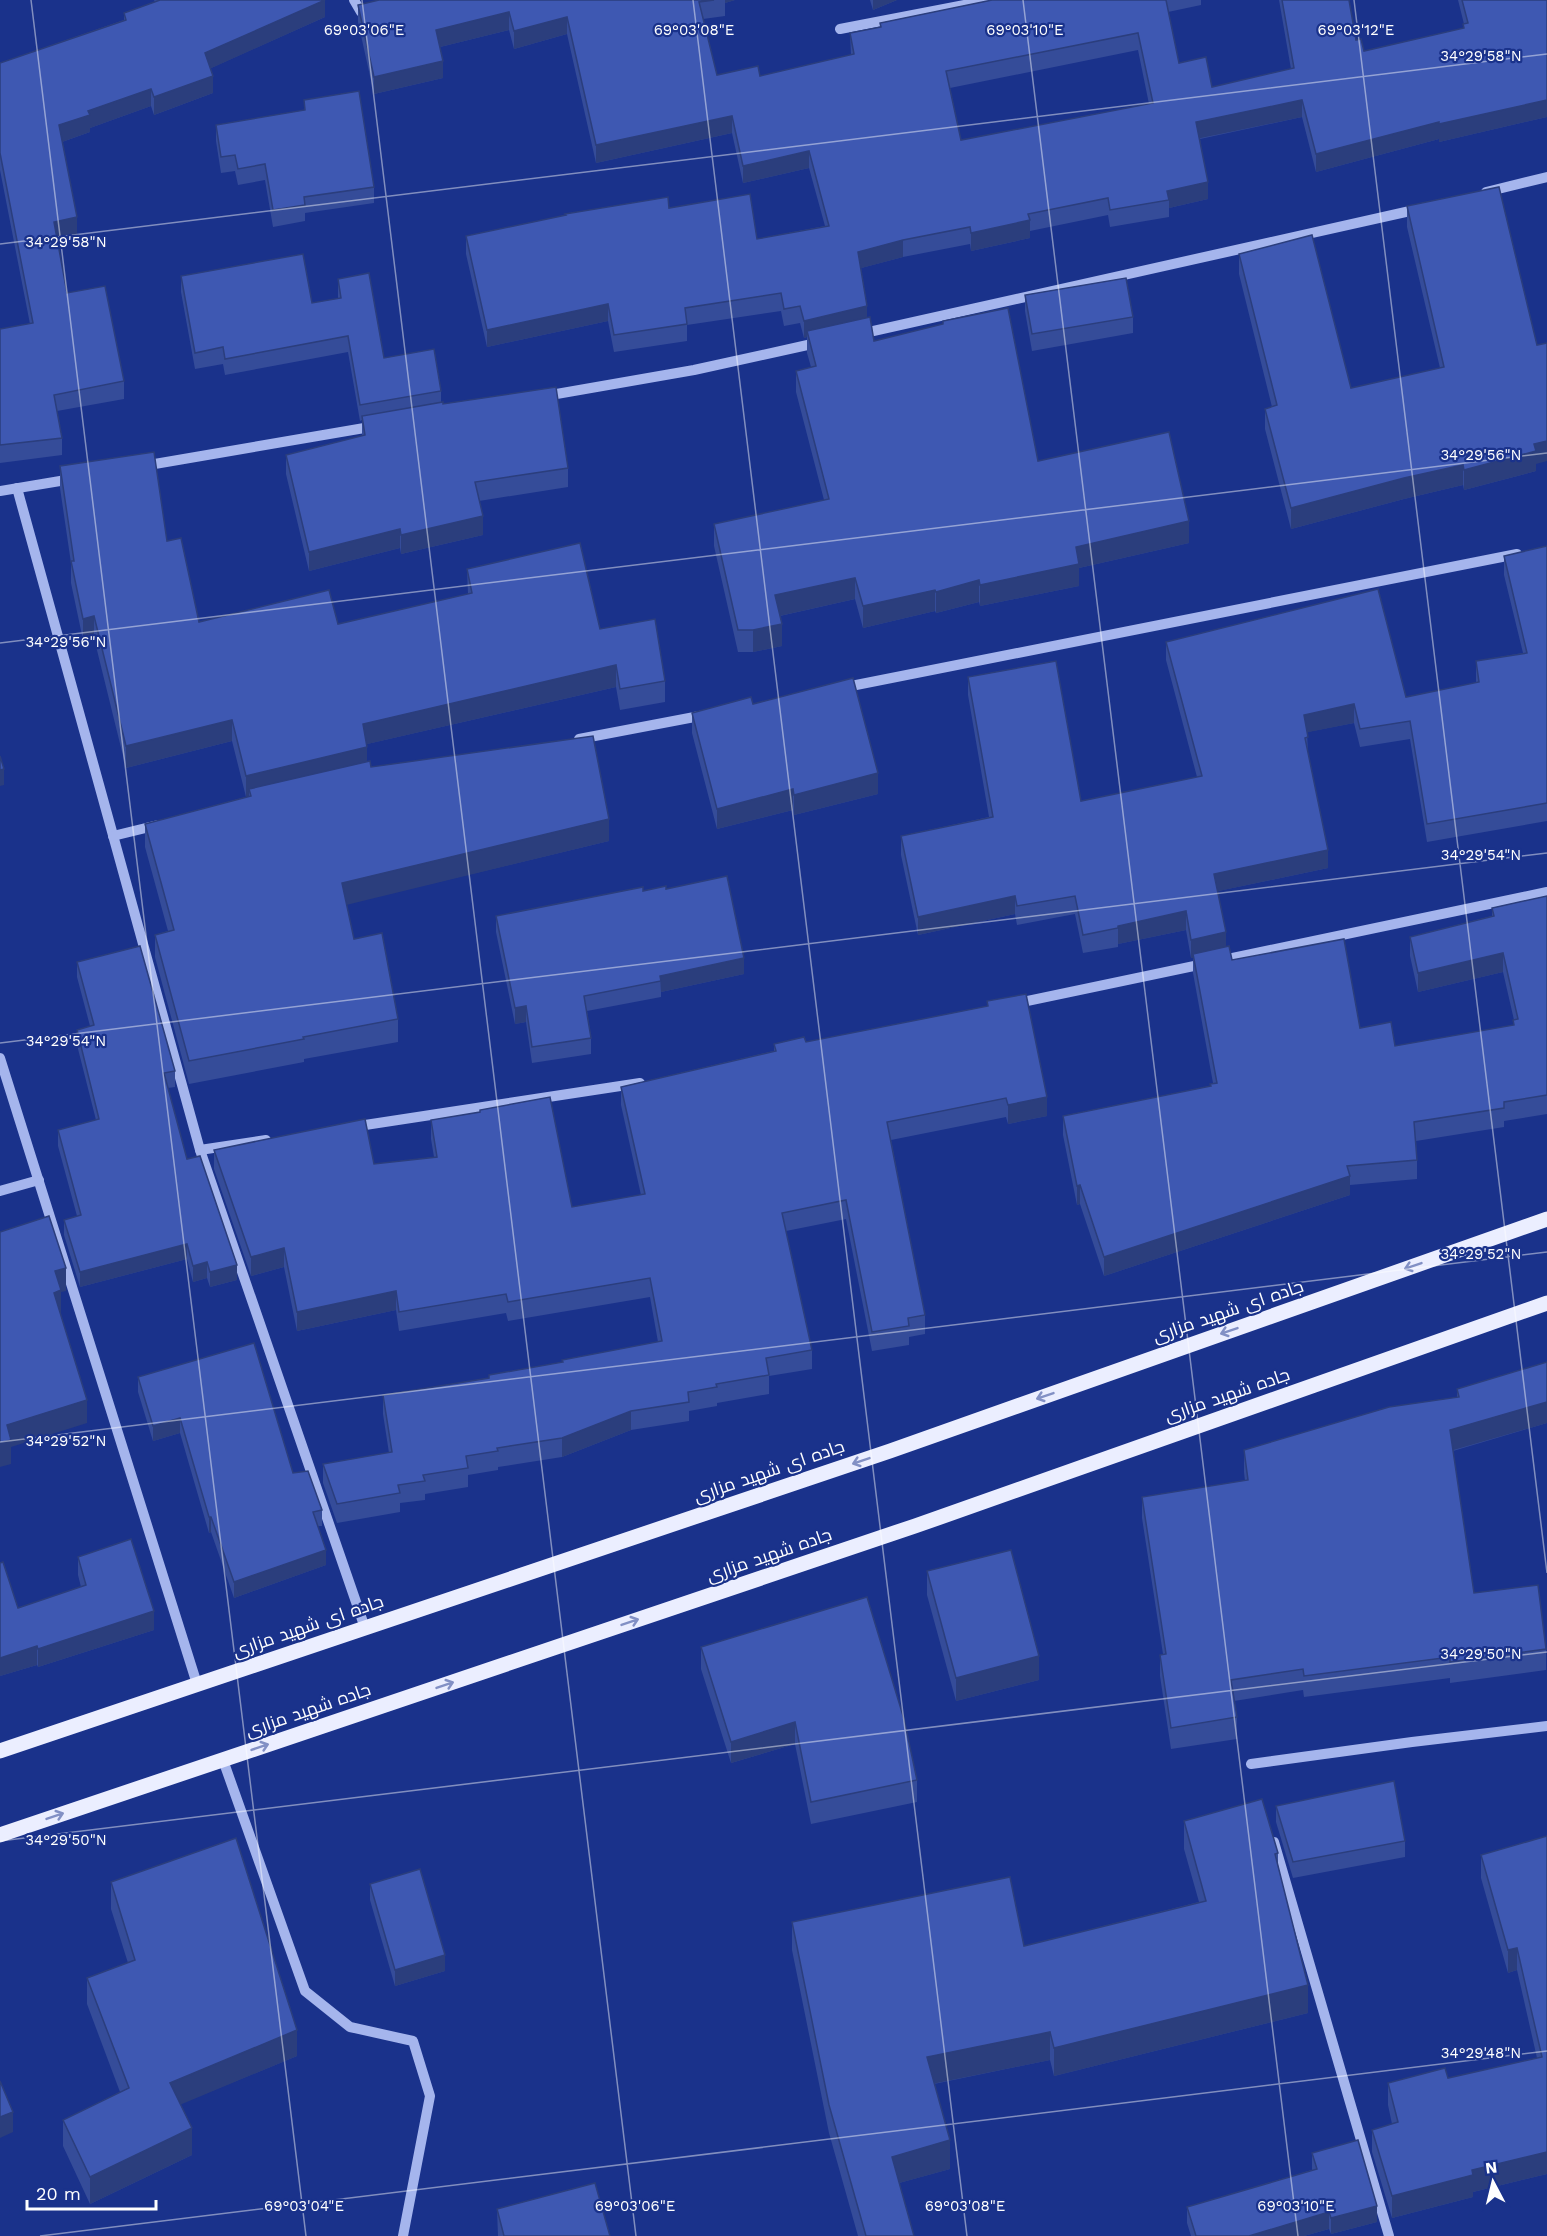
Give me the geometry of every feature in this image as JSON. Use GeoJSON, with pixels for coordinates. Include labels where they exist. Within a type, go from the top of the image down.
{"type":"FeatureCollection","features":[{"type":"Feature","properties":{"kind":"main road","name":"جاده ای شهید مزاری"},"geometry":{"type":"LineString","coordinates":[[0,1751],[890,1451],[1547,1219]]}},
{"type":"Feature","properties":{"kind":"main road","name":"جاده شهید مزاری"},"geometry":{"type":"LineString","coordinates":[[0,1835],[915,1526],[1547,1303]]}},
{"type":"Feature","properties":{"kind":"street"},"geometry":{"type":"LineString","coordinates":[[354,0],[361,12],[379,9]]}},
{"type":"Feature","properties":{"kind":"street"},"geometry":{"type":"LineString","coordinates":[[840,29],[990,0]]}},
{"type":"Feature","properties":{"kind":"street"},"geometry":{"type":"LineString","coordinates":[[1480,194],[1547,177]]}},
{"type":"Feature","properties":{"kind":"street"},"geometry":{"type":"LineString","coordinates":[[845,337],[1425,208]]}},
{"type":"Feature","properties":{"kind":"street"},"geometry":{"type":"LineString","coordinates":[[531,399],[694,370],[834,339]]}},
{"type":"Feature","properties":{"kind":"street"},"geometry":{"type":"LineString","coordinates":[[134,468],[391,423]]}},
{"type":"Feature","properties":{"kind":"street"},"geometry":{"type":"LineString","coordinates":[[0,491],[87,476]]}},
{"type":"Feature","properties":{"kind":"street"},"geometry":{"type":"LineString","coordinates":[[17,488],[200,1150],[365,1628]]}},
{"type":"Feature","properties":{"kind":"street"},"geometry":{"type":"LineString","coordinates":[[834,690],[1524,553]]}},
{"type":"Feature","properties":{"kind":"street"},"geometry":{"type":"LineString","coordinates":[[565,741],[717,713]]}},
{"type":"Feature","properties":{"kind":"street"},"geometry":{"type":"LineString","coordinates":[[113,836],[170,822]]}},
{"type":"Feature","properties":{"kind":"street"},"geometry":{"type":"LineString","coordinates":[[1001,1006],[1547,892]]}},
{"type":"Feature","properties":{"kind":"street"},"geometry":{"type":"LineString","coordinates":[[0,1058],[197,1684]]}},
{"type":"Feature","properties":{"kind":"street"},"geometry":{"type":"LineString","coordinates":[[340,1129],[655,1080]]}},
{"type":"Feature","properties":{"kind":"street"},"geometry":{"type":"LineString","coordinates":[[200,1150],[282,1137]]}},
{"type":"Feature","properties":{"kind":"street"},"geometry":{"type":"LineString","coordinates":[[0,1191],[39,1180]]}},
{"type":"Feature","properties":{"kind":"street"},"geometry":{"type":"LineString","coordinates":[[1251,1764],[1547,1726]]}},
{"type":"Feature","properties":{"kind":"street"},"geometry":{"type":"LineString","coordinates":[[223,1760],[305,1991],[350,2027],[413,2041],[430,2097],[403,2236]]}},
{"type":"Feature","properties":{"kind":"street"},"geometry":{"type":"LineString","coordinates":[[1272,1835],[1389,2236]]}},
{"type":"Feature","properties":{"kind":"building"},"geometry":{"type":"Polygon","coordinates":[[[160,0],[325,0],[205,53],[213,76],[154,97],[151,89],[88,111],[90,115],[59,125],[77,217],[54,222],[67,293],[105,286],[124,381],[54,395],[62,438],[0,445],[0,329],[33,323],[0,153],[0,63],[126,20],[124,13],[160,0]]]}},
{"type":"Feature","properties":{"kind":"building"},"geometry":{"type":"Polygon","coordinates":[[[379,0],[714,0],[699,2],[717,75],[758,66],[760,76],[854,54],[850,33],[881,27],[880,23],[992,0],[1166,0],[1179,63],[1206,57],[1212,87],[1294,68],[1282,0],[1349,0],[1356,40],[1361,39],[1364,51],[1464,28],[1463,24],[1468,23],[1462,0],[1547,0],[1547,100],[1439,124],[1439,122],[1316,154],[1302,100],[1196,122],[1208,182],[1167,191],[1169,200],[1110,210],[1108,198],[1028,214],[1030,220],[971,233],[970,227],[903,240],[858,252],[867,306],[804,321],[800,306],[784,309],[781,293],[685,308],[687,324],[614,335],[608,304],[487,330],[466,236],[565,214],[668,197],[669,208],[750,194],[757,239],[829,226],[809,151],[743,166],[732,116],[596,145],[567,17],[514,31],[509,12],[436,30],[443,61],[374,77],[358,5],[379,0]],[[1138,33],[946,71],[961,140],[1153,103],[1138,33]]]}},
{"type":"Feature","properties":{"kind":"building"},"geometry":{"type":"Polygon","coordinates":[[[359,91],[374,187],[304,197],[305,205],[273,210],[265,164],[238,169],[235,155],[221,157],[216,125],[305,110],[304,100],[359,91]]]}},
{"type":"Feature","properties":{"kind":"building"},"geometry":{"type":"Polygon","coordinates":[[[1499,187],[1537,345],[1547,343],[1547,441],[1534,444],[1536,451],[1464,470],[1463,465],[1291,508],[1265,409],[1277,405],[1239,254],[1312,235],[1351,388],[1444,367],[1407,206],[1499,187]]]}},
{"type":"Feature","properties":{"kind":"building"},"geometry":{"type":"Polygon","coordinates":[[[303,254],[312,303],[341,298],[338,279],[369,273],[384,358],[434,349],[441,391],[360,405],[348,336],[225,359],[223,347],[195,353],[181,276],[303,254]]]}},
{"type":"Feature","properties":{"kind":"building"},"geometry":{"type":"Polygon","coordinates":[[[1126,278],[1133,317],[1032,334],[1025,295],[1126,278]]]}},
{"type":"Feature","properties":{"kind":"building"},"geometry":{"type":"Polygon","coordinates":[[[1008,308],[1038,461],[1169,432],[1189,521],[1076,547],[1079,564],[980,585],[979,580],[936,592],[935,590],[863,606],[855,578],[775,595],[782,624],[753,630],[738,630],[714,524],[829,499],[796,371],[816,366],[807,331],[870,317],[874,341],[943,324],[943,321],[1008,308]]]}},
{"type":"Feature","properties":{"kind":"building"},"geometry":{"type":"Polygon","coordinates":[[[556,387],[568,468],[475,482],[483,516],[401,535],[400,529],[309,552],[286,455],[365,435],[362,416],[443,402],[443,404],[556,387]]]}},
{"type":"Feature","properties":{"kind":"building"},"geometry":{"type":"Polygon","coordinates":[[[154,452],[167,541],[181,538],[199,622],[329,590],[338,624],[472,593],[467,569],[580,543],[600,629],[655,619],[665,681],[620,689],[616,665],[363,724],[367,747],[246,776],[232,720],[126,746],[94,616],[83,619],[71,561],[74,561],[60,466],[154,452]]]}},
{"type":"Feature","properties":{"kind":"building"},"geometry":{"type":"Polygon","coordinates":[[[1547,546],[1547,803],[1427,824],[1410,721],[1360,729],[1354,704],[1304,715],[1308,737],[1305,738],[1328,850],[1214,874],[1226,932],[1191,940],[1186,911],[1083,935],[1075,896],[1017,906],[1015,896],[918,917],[901,836],[993,817],[968,677],[1056,661],[1081,801],[1202,776],[1166,642],[1378,589],[1406,697],[1479,682],[1476,661],[1527,653],[1504,556],[1547,546]]]}},
{"type":"Feature","properties":{"kind":"building"},"geometry":{"type":"Polygon","coordinates":[[[853,678],[878,773],[794,795],[793,789],[717,809],[692,713],[751,697],[753,704],[853,678]]]}},
{"type":"Feature","properties":{"kind":"building"},"geometry":{"type":"Polygon","coordinates":[[[593,736],[609,819],[342,883],[354,939],[382,933],[398,1019],[189,1061],[155,935],[174,930],[145,824],[251,796],[249,789],[370,761],[371,767],[593,736]]]}},
{"type":"Feature","properties":{"kind":"building"},"geometry":{"type":"Polygon","coordinates":[[[0,756],[4,769],[0,770],[0,756]]]}},
{"type":"Feature","properties":{"kind":"building"},"geometry":{"type":"Polygon","coordinates":[[[727,876],[744,958],[660,976],[661,981],[584,996],[591,1038],[532,1047],[526,1006],[515,1008],[496,916],[643,887],[643,891],[666,886],[666,889],[727,876]]]}},
{"type":"Feature","properties":{"kind":"building"},"geometry":{"type":"Polygon","coordinates":[[[1547,896],[1547,1095],[1504,1102],[1504,1108],[1414,1122],[1417,1160],[1347,1166],[1350,1176],[1104,1257],[1080,1185],[1077,1186],[1063,1116],[1217,1083],[1193,954],[1229,946],[1232,960],[1344,939],[1360,1028],[1391,1022],[1395,1046],[1514,1025],[1513,1020],[1518,1019],[1503,953],[1418,973],[1410,937],[1494,916],[1492,908],[1547,896]]]}},
{"type":"Feature","properties":{"kind":"building"},"geometry":{"type":"Polygon","coordinates":[[[140,946],[175,1071],[164,1073],[187,1159],[200,1156],[237,1265],[210,1272],[207,1262],[193,1266],[187,1244],[80,1272],[64,1220],[81,1215],[58,1130],[99,1119],[77,1030],[94,1025],[77,962],[140,946]]]}},
{"type":"Feature","properties":{"kind":"building"},"geometry":{"type":"Polygon","coordinates":[[[1026,994],[1047,1097],[1008,1105],[1006,1098],[887,1122],[925,1315],[908,1318],[909,1326],[872,1332],[846,1200],[782,1213],[812,1350],[766,1358],[769,1375],[716,1384],[717,1387],[688,1392],[689,1402],[631,1411],[562,1438],[497,1448],[498,1451],[466,1456],[468,1468],[423,1475],[425,1481],[398,1485],[400,1493],[337,1504],[323,1464],[392,1452],[383,1395],[489,1378],[489,1375],[662,1341],[650,1278],[508,1302],[506,1294],[399,1312],[396,1291],[297,1312],[284,1248],[251,1257],[214,1150],[365,1119],[374,1164],[437,1157],[431,1120],[550,1097],[572,1207],[645,1194],[621,1087],[776,1051],[774,1044],[804,1037],[806,1042],[988,1006],[987,1001],[1026,994]]]}},
{"type":"Feature","properties":{"kind":"building"},"geometry":{"type":"Polygon","coordinates":[[[49,1216],[66,1268],[55,1271],[61,1290],[54,1293],[87,1400],[7,1425],[11,1440],[0,1443],[0,1232],[49,1216]]]}},
{"type":"Feature","properties":{"kind":"building"},"geometry":{"type":"Polygon","coordinates":[[[254,1343],[293,1473],[308,1471],[322,1510],[313,1512],[326,1550],[234,1582],[211,1517],[209,1517],[180,1418],[153,1426],[138,1377],[254,1343]]]}},
{"type":"Feature","properties":{"kind":"building"},"geometry":{"type":"Polygon","coordinates":[[[1547,1362],[1547,1402],[1450,1430],[1474,1593],[1538,1585],[1546,1649],[1450,1662],[1450,1657],[1304,1676],[1303,1669],[1231,1680],[1237,1717],[1171,1728],[1160,1655],[1166,1654],[1142,1497],[1248,1480],[1244,1450],[1389,1407],[1459,1397],[1457,1389],[1547,1362]]]}},
{"type":"Feature","properties":{"kind":"building"},"geometry":{"type":"Polygon","coordinates":[[[131,1539],[154,1611],[38,1649],[37,1646],[0,1658],[0,1563],[3,1562],[18,1608],[86,1585],[78,1557],[131,1539]]]}},
{"type":"Feature","properties":{"kind":"building"},"geometry":{"type":"Polygon","coordinates":[[[1011,1550],[1039,1656],[956,1678],[927,1571],[1011,1550]]]}},
{"type":"Feature","properties":{"kind":"building"},"geometry":{"type":"Polygon","coordinates":[[[867,1597],[904,1719],[917,1780],[811,1802],[795,1722],[731,1742],[701,1647],[867,1597]]]}},
{"type":"Feature","properties":{"kind":"building"},"geometry":{"type":"Polygon","coordinates":[[[1394,1781],[1405,1841],[1293,1862],[1276,1806],[1394,1781]]]}},
{"type":"Feature","properties":{"kind":"building"},"geometry":{"type":"Polygon","coordinates":[[[1262,1799],[1278,1853],[1275,1854],[1308,1985],[1054,2048],[1050,2032],[927,2057],[950,2140],[892,2157],[914,2236],[866,2236],[829,2105],[792,1922],[1010,1877],[1024,1946],[1206,1901],[1184,1821],[1262,1799]]]}},
{"type":"Feature","properties":{"kind":"building"},"geometry":{"type":"Polygon","coordinates":[[[1547,1836],[1547,2152],[1472,2170],[1473,2175],[1392,2196],[1372,2130],[1398,2122],[1388,2083],[1445,2068],[1448,2078],[1542,2057],[1517,1948],[1508,1950],[1481,1855],[1547,1836]]]}},
{"type":"Feature","properties":{"kind":"building"},"geometry":{"type":"Polygon","coordinates":[[[236,1838],[297,2030],[170,2083],[192,2128],[90,2177],[63,2120],[129,2088],[87,1978],[135,1960],[111,1882],[236,1838]]]}},
{"type":"Feature","properties":{"kind":"building"},"geometry":{"type":"Polygon","coordinates":[[[420,1869],[445,1955],[395,1970],[370,1884],[420,1869]]]}},
{"type":"Feature","properties":{"kind":"building"},"geometry":{"type":"Polygon","coordinates":[[[0,2081],[13,2112],[0,2117],[0,2081]]]}},
{"type":"Feature","properties":{"kind":"building"},"geometry":{"type":"Polygon","coordinates":[[[1358,2140],[1377,2206],[1331,2218],[1329,2212],[1249,2236],[1196,2236],[1187,2207],[1317,2169],[1312,2153],[1358,2140]]]}},
{"type":"Feature","properties":{"kind":"building"},"geometry":{"type":"Polygon","coordinates":[[[595,2183],[610,2236],[504,2236],[497,2209],[595,2183]]]}}]}
